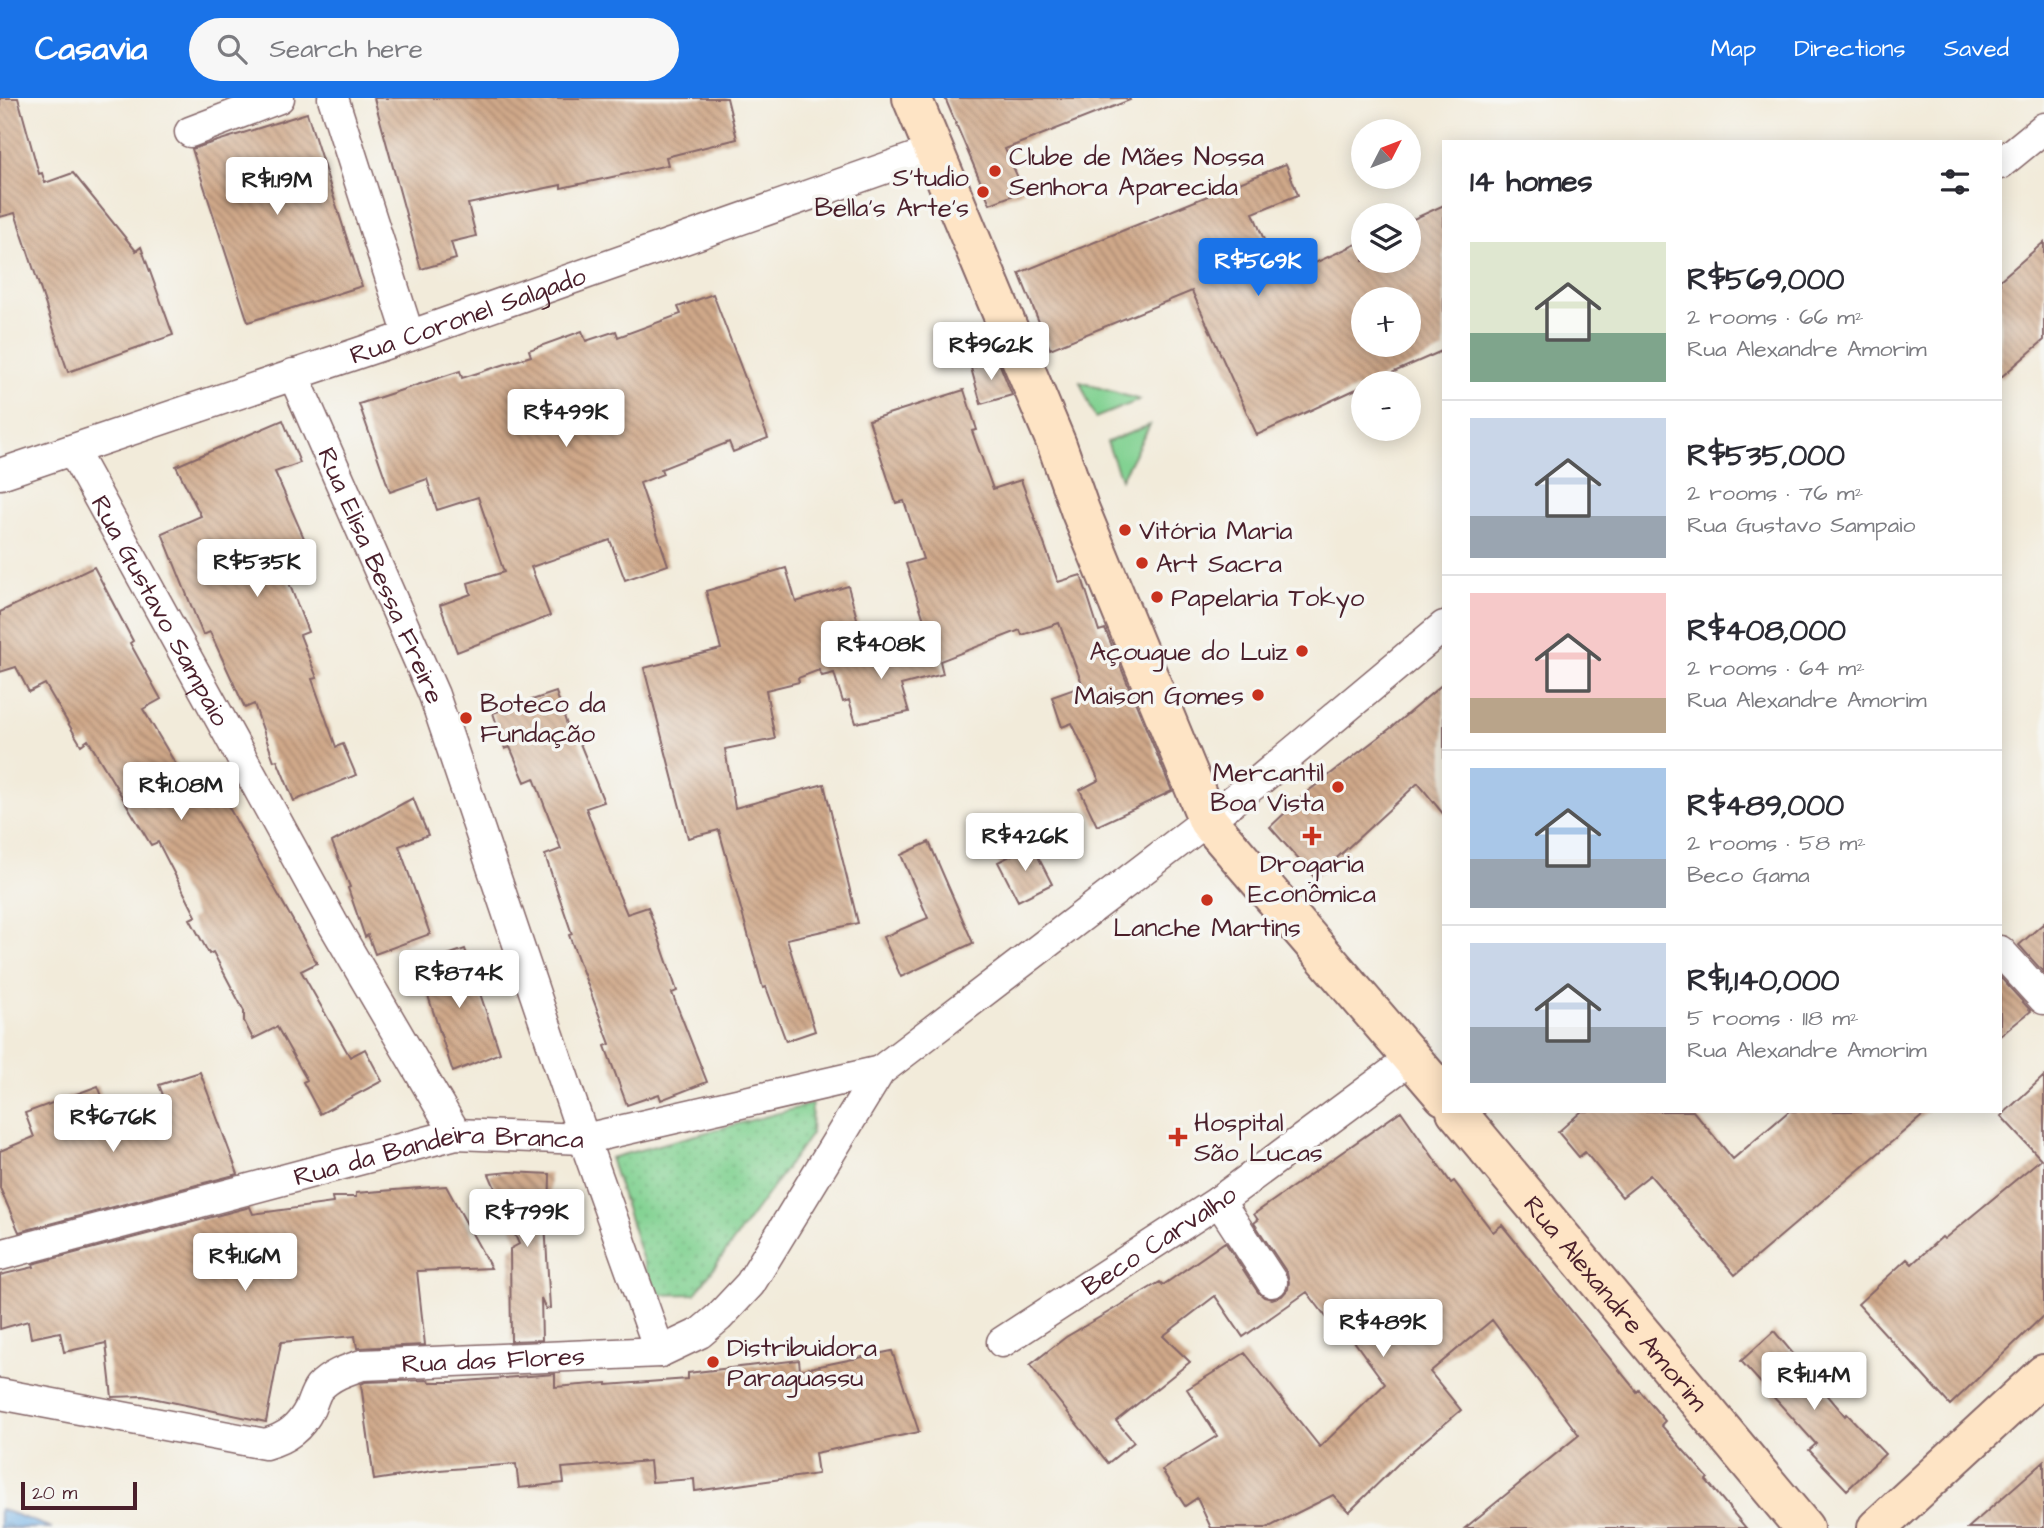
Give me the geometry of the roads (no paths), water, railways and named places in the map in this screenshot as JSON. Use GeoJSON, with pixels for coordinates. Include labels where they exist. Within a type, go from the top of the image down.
{"type":"FeatureCollection","features":[{"type":"Feature","properties":{"kind":"street"},"geometry":{"type":"LineString","coordinates":[[190,132],[279,98]]}},
{"type":"Feature","properties":{"kind":"street"},"geometry":{"type":"LineString","coordinates":[[333,98],[409,336]]}},
{"type":"Feature","properties":{"kind":"street"},"geometry":{"type":"LineString","coordinates":[[912,98],[1057,445],[1080,510],[1208,821],[1442,1094]]}},
{"type":"Feature","properties":{"kind":"street"},"geometry":{"type":"LineString","coordinates":[[2002,162],[2044,128]]}},
{"type":"Feature","properties":{"kind":"street","name":"Rua Coronel Salgado"},"geometry":{"type":"LineString","coordinates":[[0,474],[409,336],[934,151]]}},
{"type":"Feature","properties":{"kind":"street","name":"Rua Elisa Bessa Freire"},"geometry":{"type":"LineString","coordinates":[[293,374],[434,695],[584,1139],[660,1352]]}},
{"type":"Feature","properties":{"kind":"street","name":"Rua Gustavo Sampaio"},"geometry":{"type":"LineString","coordinates":[[73,451],[332,922],[456,1133]]}},
{"type":"Feature","properties":{"kind":"street"},"geometry":{"type":"LineString","coordinates":[[880,1071],[1208,821],[1442,628]]}},
{"type":"Feature","properties":{"kind":"street"},"geometry":{"type":"LineString","coordinates":[[2002,953],[2044,999]]}},
{"type":"Feature","properties":{"kind":"street","name":"Beco Carvalho"},"geometry":{"type":"LineString","coordinates":[[1002,1342],[1219,1201],[1412,1058]]}},
{"type":"Feature","properties":{"kind":"street","name":"Rua da Bandeira Branca"},"geometry":{"type":"LineString","coordinates":[[0,1255],[456,1133],[584,1139],[880,1071]]}},
{"type":"Feature","properties":{"kind":"street","name":"Rua das Flores"},"geometry":{"type":"LineString","coordinates":[[0,1394],[265,1444],[282,1440],[294,1432],[307,1414],[319,1389],[336,1374],[362,1365],[660,1352],[700,1333],[719,1318],[750,1284],[880,1071]]}},
{"type":"Feature","properties":{"kind":"street","name":"Rua Alexandre Amorim"},"geometry":{"type":"LineString","coordinates":[[1458,1113],[1804,1528]]}},
{"type":"Feature","properties":{"kind":"street"},"geometry":{"type":"LineString","coordinates":[[1219,1201],[1272,1282]]}},
{"type":"Feature","properties":{"kind":"street"},"geometry":{"type":"LineString","coordinates":[[1877,1528],[2044,1374]]}},
{"type":"Feature","properties":{"kind":"water"},"geometry":{"type":"Polygon","coordinates":[[[0,1509],[52,1528],[0,1528],[0,1509]]]}},
{"type":"Feature","properties":{"kind":"place","name":"Clube de Mães Nossa Senhora Aparecida"},"geometry":{"type":"Point","coordinates":[995,171]}},
{"type":"Feature","properties":{"kind":"place","name":"S'tudio Bella's Arte's"},"geometry":{"type":"Point","coordinates":[983,192]}},
{"type":"Feature","properties":{"kind":"place","name":"Vitória Maria"},"geometry":{"type":"Point","coordinates":[1125,530]}},
{"type":"Feature","properties":{"kind":"place","name":"Art Sacra"},"geometry":{"type":"Point","coordinates":[1142,563]}},
{"type":"Feature","properties":{"kind":"place","name":"Papelaria Tokyo"},"geometry":{"type":"Point","coordinates":[1157,597]}},
{"type":"Feature","properties":{"kind":"place","name":"Açougue do Luiz"},"geometry":{"type":"Point","coordinates":[1302,651]}},
{"type":"Feature","properties":{"kind":"place","name":"Maison Gomes"},"geometry":{"type":"Point","coordinates":[1258,695]}},
{"type":"Feature","properties":{"kind":"place","name":"Boteco da Fundação"},"geometry":{"type":"Point","coordinates":[466,718]}},
{"type":"Feature","properties":{"kind":"place","name":"Mercantil Boa Vista"},"geometry":{"type":"Point","coordinates":[1338,787]}},
{"type":"Feature","properties":{"kind":"place","name":"Drogaria Econômica"},"geometry":{"type":"Point","coordinates":[1312,836]}},
{"type":"Feature","properties":{"kind":"place","name":"Lanche Martins"},"geometry":{"type":"Point","coordinates":[1207,900]}},
{"type":"Feature","properties":{"kind":"place","name":"Hospital São Lucas"},"geometry":{"type":"Point","coordinates":[1178,1137]}},
{"type":"Feature","properties":{"kind":"place","name":"Distribuidora Paraguassu"},"geometry":{"type":"Point","coordinates":[713,1362]}}]}
